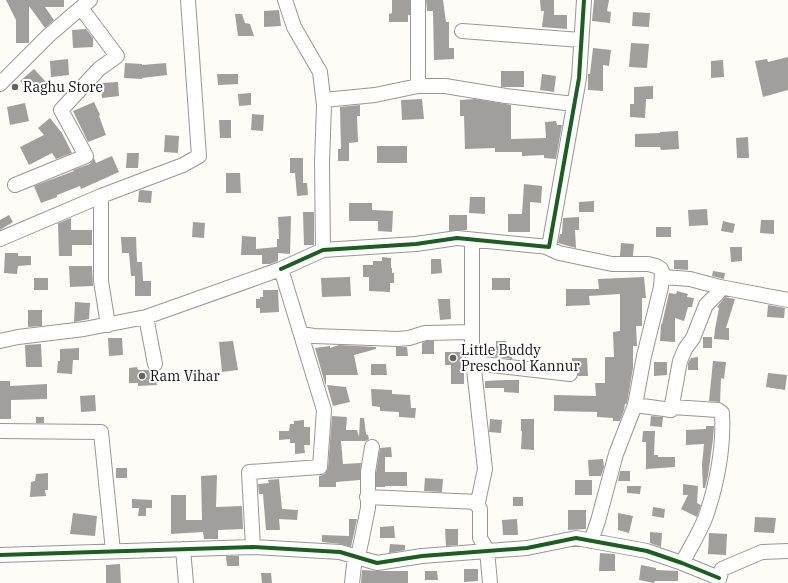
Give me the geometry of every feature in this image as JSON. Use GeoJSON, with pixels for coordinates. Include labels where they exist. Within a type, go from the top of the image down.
{"type":"FeatureCollection","features":[{"type":"Feature","properties":{"kind":"street"},"geometry":{"type":"LineString","coordinates":[[0,239],[101,196],[182,165],[199,156],[188,0]]}},
{"type":"Feature","properties":{"kind":"street"},"geometry":{"type":"LineString","coordinates":[[285,0],[294,27],[320,72],[324,100],[323,250]]}},
{"type":"Feature","properties":{"kind":"street"},"geometry":{"type":"LineString","coordinates":[[418,0],[418,86]]}},
{"type":"Feature","properties":{"kind":"street"},"geometry":{"type":"LineString","coordinates":[[549,247],[579,78],[584,0]]}},
{"type":"Feature","properties":{"kind":"street"},"geometry":{"type":"LineString","coordinates":[[0,84],[48,36],[86,4],[117,56],[99,70],[61,110],[86,156],[15,185]]}},
{"type":"Feature","properties":{"kind":"street"},"geometry":{"type":"LineString","coordinates":[[462,31],[581,40]]}},
{"type":"Feature","properties":{"kind":"street"},"geometry":{"type":"LineString","coordinates":[[324,100],[375,95],[418,86],[445,86],[506,96],[574,104]]}},
{"type":"Feature","properties":{"kind":"street"},"geometry":{"type":"LineString","coordinates":[[101,196],[100,281],[108,325]]}},
{"type":"Feature","properties":{"kind":"street"},"geometry":{"type":"LineString","coordinates":[[0,341],[18,337],[84,329],[146,317],[281,269],[323,250],[416,244],[457,238],[549,247],[548,248],[559,253],[612,264],[640,264],[656,266],[661,269],[663,277],[644,356],[635,405],[616,454],[598,522],[591,541]]}},
{"type":"Feature","properties":{"kind":"street"},"geometry":{"type":"LineString","coordinates":[[367,496],[478,502],[484,469],[472,332],[472,240]]}},
{"type":"Feature","properties":{"kind":"street"},"geometry":{"type":"LineString","coordinates":[[253,546],[248,472],[320,467],[324,410],[281,269]]}},
{"type":"Feature","properties":{"kind":"street"},"geometry":{"type":"LineString","coordinates":[[663,277],[690,279],[720,287],[788,300]]}},
{"type":"Feature","properties":{"kind":"street"},"geometry":{"type":"LineString","coordinates":[[672,407],[680,361],[685,349],[693,338],[706,305],[718,293],[720,287]]}},
{"type":"Feature","properties":{"kind":"street"},"geometry":{"type":"LineString","coordinates":[[146,317],[155,364]]}},
{"type":"Feature","properties":{"kind":"street"},"geometry":{"type":"LineString","coordinates":[[301,334],[314,336],[398,339],[409,338],[425,333],[472,332]]}},
{"type":"Feature","properties":{"kind":"street"},"geometry":{"type":"LineString","coordinates":[[474,363],[570,374]]}},
{"type":"Feature","properties":{"kind":"street"},"geometry":{"type":"LineString","coordinates":[[635,405],[671,410],[672,407],[718,410],[722,413],[719,471],[705,517],[682,563]]}},
{"type":"Feature","properties":{"kind":"street"},"geometry":{"type":"LineString","coordinates":[[0,431],[101,432],[113,552]]}},
{"type":"Feature","properties":{"kind":"street"},"geometry":{"type":"LineString","coordinates":[[352,583],[356,557],[368,508],[368,472],[372,446]]}},
{"type":"Feature","properties":{"kind":"street"},"geometry":{"type":"LineString","coordinates":[[475,502],[480,509],[480,538],[487,550],[490,583]]}},
{"type":"Feature","properties":{"kind":"street"},"geometry":{"type":"LineString","coordinates":[[0,555],[253,546],[340,552],[377,563],[422,556],[527,548],[576,538],[647,551],[682,563],[718,581],[722,569],[762,552],[788,551]]}},
{"type":"Feature","properties":{"kind":"street"},"geometry":{"type":"LineString","coordinates":[[183,549],[186,583]]}},
{"type":"Feature","properties":{"kind":"building"},"geometry":{"type":"Polygon","coordinates":[[[6,0],[64,0],[64,7],[45,7],[54,20],[45,28],[29,6],[29,43],[16,43],[16,20],[6,0]]]}},
{"type":"Feature","properties":{"kind":"building"},"geometry":{"type":"Polygon","coordinates":[[[392,0],[410,0],[410,15],[408,15],[408,22],[389,22],[389,14],[392,13],[392,0]]]}},
{"type":"Feature","properties":{"kind":"building"},"geometry":{"type":"Polygon","coordinates":[[[426,0],[443,0],[446,22],[449,22],[449,48],[454,48],[454,59],[434,60],[433,11],[427,11],[426,0]]]}},
{"type":"Feature","properties":{"kind":"building"},"geometry":{"type":"Polygon","coordinates":[[[540,0],[554,0],[554,15],[567,15],[567,29],[542,27],[544,11],[541,11],[540,0]]]}},
{"type":"Feature","properties":{"kind":"building"},"geometry":{"type":"Polygon","coordinates":[[[594,0],[609,0],[607,11],[611,12],[610,23],[592,21],[594,0]]]}},
{"type":"Feature","properties":{"kind":"building"},"geometry":{"type":"Polygon","coordinates":[[[279,10],[281,26],[264,27],[264,11],[279,10]]]}},
{"type":"Feature","properties":{"kind":"building"},"geometry":{"type":"Polygon","coordinates":[[[633,12],[650,13],[649,27],[632,26],[633,12]]]}},
{"type":"Feature","properties":{"kind":"building"},"geometry":{"type":"Polygon","coordinates":[[[235,14],[242,14],[245,23],[250,24],[254,36],[238,36],[235,14]]]}},
{"type":"Feature","properties":{"kind":"building"},"geometry":{"type":"Polygon","coordinates":[[[86,29],[93,38],[93,47],[73,48],[72,30],[86,29]]]}},
{"type":"Feature","properties":{"kind":"building"},"geometry":{"type":"Polygon","coordinates":[[[631,43],[649,44],[647,68],[629,67],[631,43]]]}},
{"type":"Feature","properties":{"kind":"building"},"geometry":{"type":"Polygon","coordinates":[[[593,48],[611,50],[609,66],[603,65],[603,91],[588,90],[588,74],[590,74],[593,48]]]}},
{"type":"Feature","properties":{"kind":"building"},"geometry":{"type":"Polygon","coordinates":[[[788,57],[788,90],[763,97],[755,61],[767,59],[768,62],[788,57]]]}},
{"type":"Feature","properties":{"kind":"building"},"geometry":{"type":"Polygon","coordinates":[[[68,59],[69,75],[51,77],[50,61],[68,59]]]}},
{"type":"Feature","properties":{"kind":"building"},"geometry":{"type":"Polygon","coordinates":[[[723,60],[724,77],[711,78],[711,61],[723,60]]]}},
{"type":"Feature","properties":{"kind":"building"},"geometry":{"type":"Polygon","coordinates":[[[125,63],[142,65],[166,63],[167,75],[142,79],[124,78],[125,63]]]}},
{"type":"Feature","properties":{"kind":"building"},"geometry":{"type":"Polygon","coordinates":[[[34,69],[46,82],[32,94],[20,81],[34,69]]]}},
{"type":"Feature","properties":{"kind":"building"},"geometry":{"type":"Polygon","coordinates":[[[501,71],[524,71],[524,87],[501,87],[501,71]]]}},
{"type":"Feature","properties":{"kind":"building"},"geometry":{"type":"Polygon","coordinates":[[[217,74],[238,74],[238,84],[218,85],[217,74]]]}},
{"type":"Feature","properties":{"kind":"building"},"geometry":{"type":"Polygon","coordinates":[[[542,74],[556,76],[554,92],[540,90],[542,74]]]}},
{"type":"Feature","properties":{"kind":"building"},"geometry":{"type":"Polygon","coordinates":[[[118,82],[119,96],[102,98],[101,83],[118,82]]]}},
{"type":"Feature","properties":{"kind":"building"},"geometry":{"type":"Polygon","coordinates":[[[653,86],[653,99],[646,99],[645,118],[630,117],[630,104],[634,104],[634,87],[653,86]]]}},
{"type":"Feature","properties":{"kind":"building"},"geometry":{"type":"Polygon","coordinates":[[[251,93],[251,105],[239,106],[238,94],[251,93]]]}},
{"type":"Feature","properties":{"kind":"building"},"geometry":{"type":"Polygon","coordinates":[[[422,99],[424,119],[402,120],[401,100],[422,99]]]}},
{"type":"Feature","properties":{"kind":"building"},"geometry":{"type":"Polygon","coordinates":[[[475,99],[511,105],[511,139],[546,138],[545,122],[556,121],[557,125],[562,125],[556,159],[544,158],[544,155],[522,156],[522,152],[495,152],[495,148],[465,149],[464,116],[460,116],[460,100],[475,99]]]}},
{"type":"Feature","properties":{"kind":"building"},"geometry":{"type":"Polygon","coordinates":[[[94,102],[106,135],[88,142],[73,111],[94,102]]]}},
{"type":"Feature","properties":{"kind":"building"},"geometry":{"type":"Polygon","coordinates":[[[25,103],[29,121],[10,125],[7,107],[25,103]]]}},
{"type":"Feature","properties":{"kind":"building"},"geometry":{"type":"Polygon","coordinates":[[[360,105],[360,116],[357,116],[358,142],[349,143],[349,161],[338,161],[338,149],[341,149],[340,107],[360,105]]]}},
{"type":"Feature","properties":{"kind":"building"},"geometry":{"type":"Polygon","coordinates":[[[252,114],[264,115],[263,131],[251,130],[252,114]]]}},
{"type":"Feature","properties":{"kind":"building"},"geometry":{"type":"Polygon","coordinates":[[[50,118],[62,133],[72,153],[56,159],[52,153],[29,165],[20,147],[44,135],[38,128],[50,118]]]}},
{"type":"Feature","properties":{"kind":"building"},"geometry":{"type":"Polygon","coordinates":[[[219,120],[231,120],[231,138],[220,138],[219,120]]]}},
{"type":"Feature","properties":{"kind":"building"},"geometry":{"type":"Polygon","coordinates":[[[678,131],[679,149],[661,150],[660,147],[635,147],[635,134],[678,131]]]}},
{"type":"Feature","properties":{"kind":"building"},"geometry":{"type":"Polygon","coordinates":[[[165,135],[179,136],[178,153],[164,152],[165,135]]]}},
{"type":"Feature","properties":{"kind":"building"},"geometry":{"type":"Polygon","coordinates":[[[748,137],[749,158],[737,158],[736,138],[748,137]]]}},
{"type":"Feature","properties":{"kind":"building"},"geometry":{"type":"Polygon","coordinates":[[[377,146],[407,146],[407,163],[377,163],[377,146]]]}},
{"type":"Feature","properties":{"kind":"building"},"geometry":{"type":"Polygon","coordinates":[[[127,153],[139,153],[138,168],[126,168],[127,153]]]}},
{"type":"Feature","properties":{"kind":"building"},"geometry":{"type":"Polygon","coordinates":[[[112,156],[119,172],[81,189],[80,186],[41,203],[34,186],[90,164],[94,158],[96,163],[112,156]]]}},
{"type":"Feature","properties":{"kind":"building"},"geometry":{"type":"Polygon","coordinates":[[[290,158],[303,158],[303,183],[307,183],[308,195],[297,196],[295,173],[290,173],[290,158]]]}},
{"type":"Feature","properties":{"kind":"building"},"geometry":{"type":"Polygon","coordinates":[[[226,173],[240,173],[241,193],[226,193],[226,173]]]}},
{"type":"Feature","properties":{"kind":"building"},"geometry":{"type":"Polygon","coordinates":[[[524,184],[542,186],[541,203],[530,202],[530,232],[508,232],[508,214],[522,214],[524,184]]]}},
{"type":"Feature","properties":{"kind":"building"},"geometry":{"type":"Polygon","coordinates":[[[139,191],[152,191],[151,203],[138,202],[139,191]]]}},
{"type":"Feature","properties":{"kind":"building"},"geometry":{"type":"Polygon","coordinates":[[[470,197],[485,197],[485,214],[469,213],[470,197]]]}},
{"type":"Feature","properties":{"kind":"building"},"geometry":{"type":"Polygon","coordinates":[[[594,201],[594,212],[579,212],[579,202],[594,201]]]}},
{"type":"Feature","properties":{"kind":"building"},"geometry":{"type":"Polygon","coordinates":[[[349,203],[372,203],[372,210],[393,211],[392,232],[378,231],[378,221],[349,221],[349,203]]]}},
{"type":"Feature","properties":{"kind":"building"},"geometry":{"type":"Polygon","coordinates":[[[707,209],[708,225],[689,226],[688,210],[707,209]]]}},
{"type":"Feature","properties":{"kind":"building"},"geometry":{"type":"Polygon","coordinates":[[[303,212],[314,212],[314,245],[304,245],[303,212]]]}},
{"type":"Feature","properties":{"kind":"building"},"geometry":{"type":"Polygon","coordinates":[[[9,215],[13,222],[0,230],[0,220],[9,215]]]}},
{"type":"Feature","properties":{"kind":"building"},"geometry":{"type":"Polygon","coordinates":[[[449,215],[467,215],[467,230],[449,231],[449,215]]]}},
{"type":"Feature","properties":{"kind":"building"},"geometry":{"type":"Polygon","coordinates":[[[291,216],[290,254],[278,253],[278,261],[270,264],[262,264],[262,255],[241,255],[242,236],[256,237],[256,249],[277,247],[277,239],[279,239],[278,217],[291,216]]]}},
{"type":"Feature","properties":{"kind":"building"},"geometry":{"type":"Polygon","coordinates":[[[579,217],[579,230],[575,230],[576,248],[558,243],[560,234],[562,234],[563,218],[579,217]]]}},
{"type":"Feature","properties":{"kind":"building"},"geometry":{"type":"Polygon","coordinates":[[[71,218],[71,230],[92,230],[92,245],[72,245],[72,256],[59,256],[58,224],[56,224],[71,218]]]}},
{"type":"Feature","properties":{"kind":"building"},"geometry":{"type":"Polygon","coordinates":[[[761,220],[774,220],[774,234],[760,233],[761,220]]]}},
{"type":"Feature","properties":{"kind":"building"},"geometry":{"type":"Polygon","coordinates":[[[723,221],[735,224],[733,233],[721,231],[723,221]]]}},
{"type":"Feature","properties":{"kind":"building"},"geometry":{"type":"Polygon","coordinates":[[[193,222],[205,223],[204,238],[192,237],[193,222]]]}},
{"type":"Feature","properties":{"kind":"building"},"geometry":{"type":"Polygon","coordinates":[[[656,227],[671,227],[671,237],[656,237],[656,227]]]}},
{"type":"Feature","properties":{"kind":"building"},"geometry":{"type":"Polygon","coordinates":[[[121,237],[136,237],[137,262],[142,262],[143,281],[151,281],[151,296],[135,296],[135,276],[131,276],[129,253],[122,253],[121,237]]]}},
{"type":"Feature","properties":{"kind":"building"},"geometry":{"type":"Polygon","coordinates":[[[621,243],[634,244],[633,256],[620,256],[621,243]]]}},
{"type":"Feature","properties":{"kind":"building"},"geometry":{"type":"Polygon","coordinates":[[[730,247],[742,247],[742,261],[731,262],[730,247]]]}},
{"type":"Feature","properties":{"kind":"building"},"geometry":{"type":"Polygon","coordinates":[[[5,253],[18,253],[18,256],[31,256],[31,265],[18,266],[17,274],[4,273],[5,253]]]}},
{"type":"Feature","properties":{"kind":"building"},"geometry":{"type":"Polygon","coordinates":[[[382,257],[391,258],[394,283],[390,283],[390,292],[369,291],[369,277],[363,277],[363,265],[373,265],[373,261],[382,261],[382,257]]]}},
{"type":"Feature","properties":{"kind":"building"},"geometry":{"type":"Polygon","coordinates":[[[431,259],[441,259],[442,273],[431,274],[431,259]]]}},
{"type":"Feature","properties":{"kind":"building"},"geometry":{"type":"Polygon","coordinates":[[[674,260],[688,260],[688,270],[674,269],[674,260]]]}},
{"type":"Feature","properties":{"kind":"building"},"geometry":{"type":"Polygon","coordinates":[[[69,266],[92,266],[93,286],[70,287],[69,266]]]}},
{"type":"Feature","properties":{"kind":"building"},"geometry":{"type":"Polygon","coordinates":[[[713,271],[725,273],[724,279],[712,276],[713,271]]]}},
{"type":"Feature","properties":{"kind":"building"},"geometry":{"type":"Polygon","coordinates":[[[350,277],[351,296],[322,297],[321,278],[350,277]]]}},
{"type":"Feature","properties":{"kind":"building"},"geometry":{"type":"Polygon","coordinates":[[[644,277],[646,298],[642,298],[642,326],[636,326],[637,346],[633,346],[633,368],[627,403],[625,404],[620,421],[613,421],[613,418],[597,417],[597,412],[554,411],[554,395],[596,396],[595,383],[605,383],[605,357],[614,357],[613,332],[620,331],[620,294],[589,296],[590,305],[566,306],[566,289],[599,289],[598,279],[644,277]]]}},
{"type":"Feature","properties":{"kind":"building"},"geometry":{"type":"Polygon","coordinates":[[[34,278],[48,278],[48,290],[34,290],[34,278]]]}},
{"type":"Feature","properties":{"kind":"building"},"geometry":{"type":"Polygon","coordinates":[[[492,278],[510,278],[510,290],[492,290],[492,278]]]}},
{"type":"Feature","properties":{"kind":"building"},"geometry":{"type":"Polygon","coordinates":[[[263,290],[278,290],[279,312],[260,313],[260,308],[256,308],[256,299],[263,297],[263,290]]]}},
{"type":"Feature","properties":{"kind":"building"},"geometry":{"type":"Polygon","coordinates":[[[677,291],[688,294],[687,297],[694,298],[692,307],[688,307],[684,321],[675,318],[675,342],[660,341],[661,324],[669,293],[676,294],[677,291]]]}},
{"type":"Feature","properties":{"kind":"building"},"geometry":{"type":"Polygon","coordinates":[[[725,297],[735,299],[726,328],[729,328],[729,340],[714,339],[719,308],[717,307],[725,297]]]}},
{"type":"Feature","properties":{"kind":"building"},"geometry":{"type":"Polygon","coordinates":[[[438,299],[450,299],[451,319],[440,320],[438,299]]]}},
{"type":"Feature","properties":{"kind":"building"},"geometry":{"type":"Polygon","coordinates":[[[75,302],[90,303],[89,319],[74,322],[75,302]]]}},
{"type":"Feature","properties":{"kind":"building"},"geometry":{"type":"Polygon","coordinates":[[[768,305],[785,308],[784,318],[767,317],[768,305]]]}},
{"type":"Feature","properties":{"kind":"building"},"geometry":{"type":"Polygon","coordinates":[[[28,310],[42,310],[42,326],[28,327],[28,310]]]}},
{"type":"Feature","properties":{"kind":"building"},"geometry":{"type":"Polygon","coordinates":[[[703,337],[712,337],[712,348],[703,348],[703,337]]]}},
{"type":"Feature","properties":{"kind":"building"},"geometry":{"type":"Polygon","coordinates":[[[108,338],[122,338],[123,355],[109,356],[108,338]]]}},
{"type":"Feature","properties":{"kind":"building"},"geometry":{"type":"Polygon","coordinates":[[[233,341],[238,370],[222,372],[219,342],[233,341]]]}},
{"type":"Feature","properties":{"kind":"building"},"geometry":{"type":"Polygon","coordinates":[[[426,341],[434,341],[434,354],[422,354],[422,343],[426,341]]]}},
{"type":"Feature","properties":{"kind":"building"},"geometry":{"type":"Polygon","coordinates":[[[496,341],[506,341],[507,347],[512,347],[512,359],[491,356],[490,348],[496,347],[496,341]]]}},
{"type":"Feature","properties":{"kind":"building"},"geometry":{"type":"Polygon","coordinates":[[[41,344],[42,367],[26,367],[25,345],[41,344]]]}},
{"type":"Feature","properties":{"kind":"building"},"geometry":{"type":"Polygon","coordinates":[[[339,345],[376,347],[376,349],[354,355],[358,375],[326,375],[326,387],[315,348],[330,346],[330,348],[339,345]]]}},
{"type":"Feature","properties":{"kind":"building"},"geometry":{"type":"Polygon","coordinates":[[[396,347],[407,347],[408,356],[396,356],[396,347]]]}},
{"type":"Feature","properties":{"kind":"building"},"geometry":{"type":"Polygon","coordinates":[[[79,348],[79,360],[73,360],[72,374],[57,373],[58,361],[60,361],[60,349],[79,348]]]}},
{"type":"Feature","properties":{"kind":"building"},"geometry":{"type":"Polygon","coordinates":[[[445,352],[462,352],[464,384],[451,384],[451,365],[445,365],[445,352]]]}},
{"type":"Feature","properties":{"kind":"building"},"geometry":{"type":"Polygon","coordinates":[[[698,357],[698,370],[688,370],[688,363],[691,358],[698,357]]]}},
{"type":"Feature","properties":{"kind":"building"},"geometry":{"type":"Polygon","coordinates":[[[572,358],[587,358],[588,376],[578,376],[578,370],[572,366],[572,358]]]}},
{"type":"Feature","properties":{"kind":"building"},"geometry":{"type":"Polygon","coordinates":[[[713,361],[726,362],[724,379],[721,378],[720,402],[709,401],[713,361]]]}},
{"type":"Feature","properties":{"kind":"building"},"geometry":{"type":"Polygon","coordinates":[[[654,362],[667,362],[667,375],[654,376],[654,362]]]}},
{"type":"Feature","properties":{"kind":"building"},"geometry":{"type":"Polygon","coordinates":[[[371,364],[386,364],[387,375],[371,375],[371,364]]]}},
{"type":"Feature","properties":{"kind":"building","name":"Ram Vihar"},"geometry":{"type":"Polygon","coordinates":[[[137,367],[138,370],[149,370],[155,372],[157,385],[138,386],[138,383],[129,383],[129,368],[137,367]]]}},
{"type":"Feature","properties":{"kind":"building"},"geometry":{"type":"Polygon","coordinates":[[[768,373],[787,375],[785,390],[766,387],[768,373]]]}},
{"type":"Feature","properties":{"kind":"building"},"geometry":{"type":"Polygon","coordinates":[[[519,380],[519,393],[504,392],[504,388],[485,388],[485,381],[519,380]]]}},
{"type":"Feature","properties":{"kind":"building"},"geometry":{"type":"Polygon","coordinates":[[[0,381],[10,381],[10,386],[47,384],[47,399],[11,400],[11,419],[0,419],[0,381]]]}},
{"type":"Feature","properties":{"kind":"building"},"geometry":{"type":"Polygon","coordinates":[[[327,385],[346,387],[350,402],[333,406],[327,385]]]}},
{"type":"Feature","properties":{"kind":"building"},"geometry":{"type":"Polygon","coordinates":[[[371,389],[392,390],[392,394],[410,395],[411,408],[416,408],[415,418],[399,417],[399,412],[380,411],[380,407],[372,406],[371,389]]]}},
{"type":"Feature","properties":{"kind":"building"},"geometry":{"type":"Polygon","coordinates":[[[95,395],[96,411],[81,412],[80,396],[95,395]]]}},
{"type":"Feature","properties":{"kind":"building"},"geometry":{"type":"Polygon","coordinates":[[[332,416],[347,417],[346,430],[357,430],[359,437],[360,418],[364,418],[366,434],[368,435],[369,439],[366,441],[341,441],[343,464],[361,463],[360,480],[336,482],[336,487],[319,487],[319,476],[325,474],[328,468],[332,416]]]}},
{"type":"Feature","properties":{"kind":"building"},"geometry":{"type":"Polygon","coordinates":[[[651,416],[663,417],[662,427],[650,426],[651,416]]]}},
{"type":"Feature","properties":{"kind":"building"},"geometry":{"type":"Polygon","coordinates":[[[36,417],[44,417],[44,423],[36,423],[36,417]]]}},
{"type":"Feature","properties":{"kind":"building"},"geometry":{"type":"Polygon","coordinates":[[[490,419],[502,420],[501,433],[489,432],[490,419]]]}},
{"type":"Feature","properties":{"kind":"building"},"geometry":{"type":"Polygon","coordinates":[[[521,419],[534,419],[534,450],[521,449],[521,419]]]}},
{"type":"Feature","properties":{"kind":"building"},"geometry":{"type":"Polygon","coordinates":[[[304,420],[304,427],[310,427],[310,445],[304,445],[305,453],[295,454],[295,443],[290,443],[290,439],[279,440],[279,431],[289,431],[290,424],[294,424],[294,421],[304,420]]]}},
{"type":"Feature","properties":{"kind":"building"},"geometry":{"type":"Polygon","coordinates":[[[706,426],[714,426],[708,476],[705,488],[703,488],[702,465],[704,444],[686,445],[686,430],[706,429],[706,426]]]}},
{"type":"Feature","properties":{"kind":"building"},"geometry":{"type":"Polygon","coordinates":[[[643,431],[655,431],[654,455],[658,455],[658,457],[675,457],[675,467],[646,469],[646,442],[642,442],[643,431]]]}},
{"type":"Feature","properties":{"kind":"building"},"geometry":{"type":"Polygon","coordinates":[[[391,447],[392,457],[385,457],[385,472],[407,472],[407,486],[376,487],[376,473],[380,448],[391,447]]]}},
{"type":"Feature","properties":{"kind":"building"},"geometry":{"type":"Polygon","coordinates":[[[603,459],[604,467],[601,476],[589,476],[588,460],[603,459]]]}},
{"type":"Feature","properties":{"kind":"building"},"geometry":{"type":"Polygon","coordinates":[[[116,468],[127,468],[127,478],[116,478],[116,468]]]}},
{"type":"Feature","properties":{"kind":"building"},"geometry":{"type":"Polygon","coordinates":[[[620,471],[630,471],[630,481],[618,481],[620,471]]]}},
{"type":"Feature","properties":{"kind":"building"},"geometry":{"type":"Polygon","coordinates":[[[48,473],[48,490],[45,490],[46,496],[30,497],[31,482],[35,481],[36,474],[48,473]]]}},
{"type":"Feature","properties":{"kind":"building"},"geometry":{"type":"Polygon","coordinates":[[[217,475],[216,507],[242,506],[243,529],[218,530],[218,539],[204,539],[203,532],[171,534],[171,495],[186,495],[186,520],[202,520],[201,476],[217,475]]]}},
{"type":"Feature","properties":{"kind":"building"},"geometry":{"type":"Polygon","coordinates":[[[425,478],[443,479],[442,492],[424,491],[425,478]]]}},
{"type":"Feature","properties":{"kind":"building"},"geometry":{"type":"Polygon","coordinates":[[[279,479],[282,509],[298,510],[297,520],[279,519],[280,530],[266,530],[263,494],[259,494],[258,484],[269,483],[268,480],[279,479]]]}},
{"type":"Feature","properties":{"kind":"building"},"geometry":{"type":"Polygon","coordinates":[[[575,480],[592,480],[592,495],[575,495],[575,480]]]}},
{"type":"Feature","properties":{"kind":"building"},"geometry":{"type":"Polygon","coordinates":[[[683,484],[698,486],[697,503],[701,505],[697,517],[681,509],[688,495],[683,495],[683,484]]]}},
{"type":"Feature","properties":{"kind":"building"},"geometry":{"type":"Polygon","coordinates":[[[627,486],[641,486],[640,494],[627,493],[627,486]]]}},
{"type":"Feature","properties":{"kind":"building"},"geometry":{"type":"Polygon","coordinates":[[[513,497],[523,497],[523,506],[513,506],[513,497]]]}},
{"type":"Feature","properties":{"kind":"building"},"geometry":{"type":"Polygon","coordinates":[[[132,499],[152,500],[152,508],[146,508],[146,516],[138,516],[139,508],[132,508],[132,499]]]}},
{"type":"Feature","properties":{"kind":"building"},"geometry":{"type":"Polygon","coordinates":[[[653,507],[665,509],[664,518],[652,516],[653,507]]]}},
{"type":"Feature","properties":{"kind":"building"},"geometry":{"type":"Polygon","coordinates":[[[568,510],[586,510],[586,529],[568,530],[568,510]]]}},
{"type":"Feature","properties":{"kind":"building"},"geometry":{"type":"Polygon","coordinates":[[[73,513],[97,516],[95,536],[70,534],[73,513]]]}},
{"type":"Feature","properties":{"kind":"building"},"geometry":{"type":"Polygon","coordinates":[[[618,513],[633,516],[629,533],[618,530],[618,513]]]}},
{"type":"Feature","properties":{"kind":"building"},"geometry":{"type":"Polygon","coordinates":[[[755,517],[776,518],[774,533],[754,532],[755,517]]]}},
{"type":"Feature","properties":{"kind":"building"},"geometry":{"type":"Polygon","coordinates":[[[349,519],[357,519],[351,547],[341,544],[322,542],[322,535],[349,536],[349,519]]]}},
{"type":"Feature","properties":{"kind":"building"},"geometry":{"type":"Polygon","coordinates":[[[517,519],[518,535],[503,535],[502,520],[517,519]]]}},
{"type":"Feature","properties":{"kind":"building"},"geometry":{"type":"Polygon","coordinates":[[[394,526],[395,538],[380,538],[380,527],[394,526]]]}},
{"type":"Feature","properties":{"kind":"building"},"geometry":{"type":"Polygon","coordinates":[[[445,529],[458,529],[458,545],[446,546],[445,529]]]}},
{"type":"Feature","properties":{"kind":"building"},"geometry":{"type":"Polygon","coordinates":[[[650,532],[662,533],[661,547],[650,543],[650,532]]]}},
{"type":"Feature","properties":{"kind":"building"},"geometry":{"type":"Polygon","coordinates":[[[709,533],[727,534],[726,555],[708,554],[709,533]]]}},
{"type":"Feature","properties":{"kind":"building"},"geometry":{"type":"Polygon","coordinates":[[[390,544],[405,545],[405,550],[389,553],[390,544]]]}},
{"type":"Feature","properties":{"kind":"building"},"geometry":{"type":"Polygon","coordinates":[[[600,553],[615,554],[615,571],[599,571],[600,553]]]}},
{"type":"Feature","properties":{"kind":"building"},"geometry":{"type":"Polygon","coordinates":[[[226,556],[239,556],[239,566],[227,566],[226,556]]]}},
{"type":"Feature","properties":{"kind":"building"},"geometry":{"type":"Polygon","coordinates":[[[120,564],[121,583],[106,583],[106,565],[120,564]]]}},
{"type":"Feature","properties":{"kind":"building"},"geometry":{"type":"Polygon","coordinates":[[[641,565],[656,568],[656,570],[678,571],[678,581],[655,581],[654,583],[639,580],[641,565]]]}},
{"type":"Feature","properties":{"kind":"building"},"geometry":{"type":"Polygon","coordinates":[[[464,569],[478,569],[478,581],[464,582],[464,569]]]}},
{"type":"Feature","properties":{"kind":"building"},"geometry":{"type":"Polygon","coordinates":[[[362,570],[408,571],[408,583],[361,583],[362,570]]]}},
{"type":"Feature","properties":{"kind":"building"},"geometry":{"type":"Polygon","coordinates":[[[425,571],[437,571],[438,580],[425,580],[425,571]]]}},
{"type":"Feature","properties":{"kind":"building"},"geometry":{"type":"Polygon","coordinates":[[[261,573],[271,573],[272,583],[262,583],[261,573]]]}},
{"type":"Feature","properties":{"kind":"cycle path"},"geometry":{"type":"LineString","coordinates":[[281,269],[323,250],[416,244],[457,238],[549,247],[579,78],[584,0]]}},
{"type":"Feature","properties":{"kind":"cycle path"},"geometry":{"type":"LineString","coordinates":[[0,555],[253,547],[340,552],[377,563],[422,556],[527,548],[576,538],[647,551],[719,578]]}},
{"type":"Feature","properties":{"kind":"place","name":"Raghu Store"},"geometry":{"type":"Point","coordinates":[15,87]}},
{"type":"Feature","properties":{"kind":"place","name":"Little Buddy Preschool Kannur"},"geometry":{"type":"Point","coordinates":[453,358]}},
{"type":"Feature","properties":{"kind":"place","name":"Ram Vihar"},"geometry":{"type":"Point","coordinates":[142,376]}}]}
